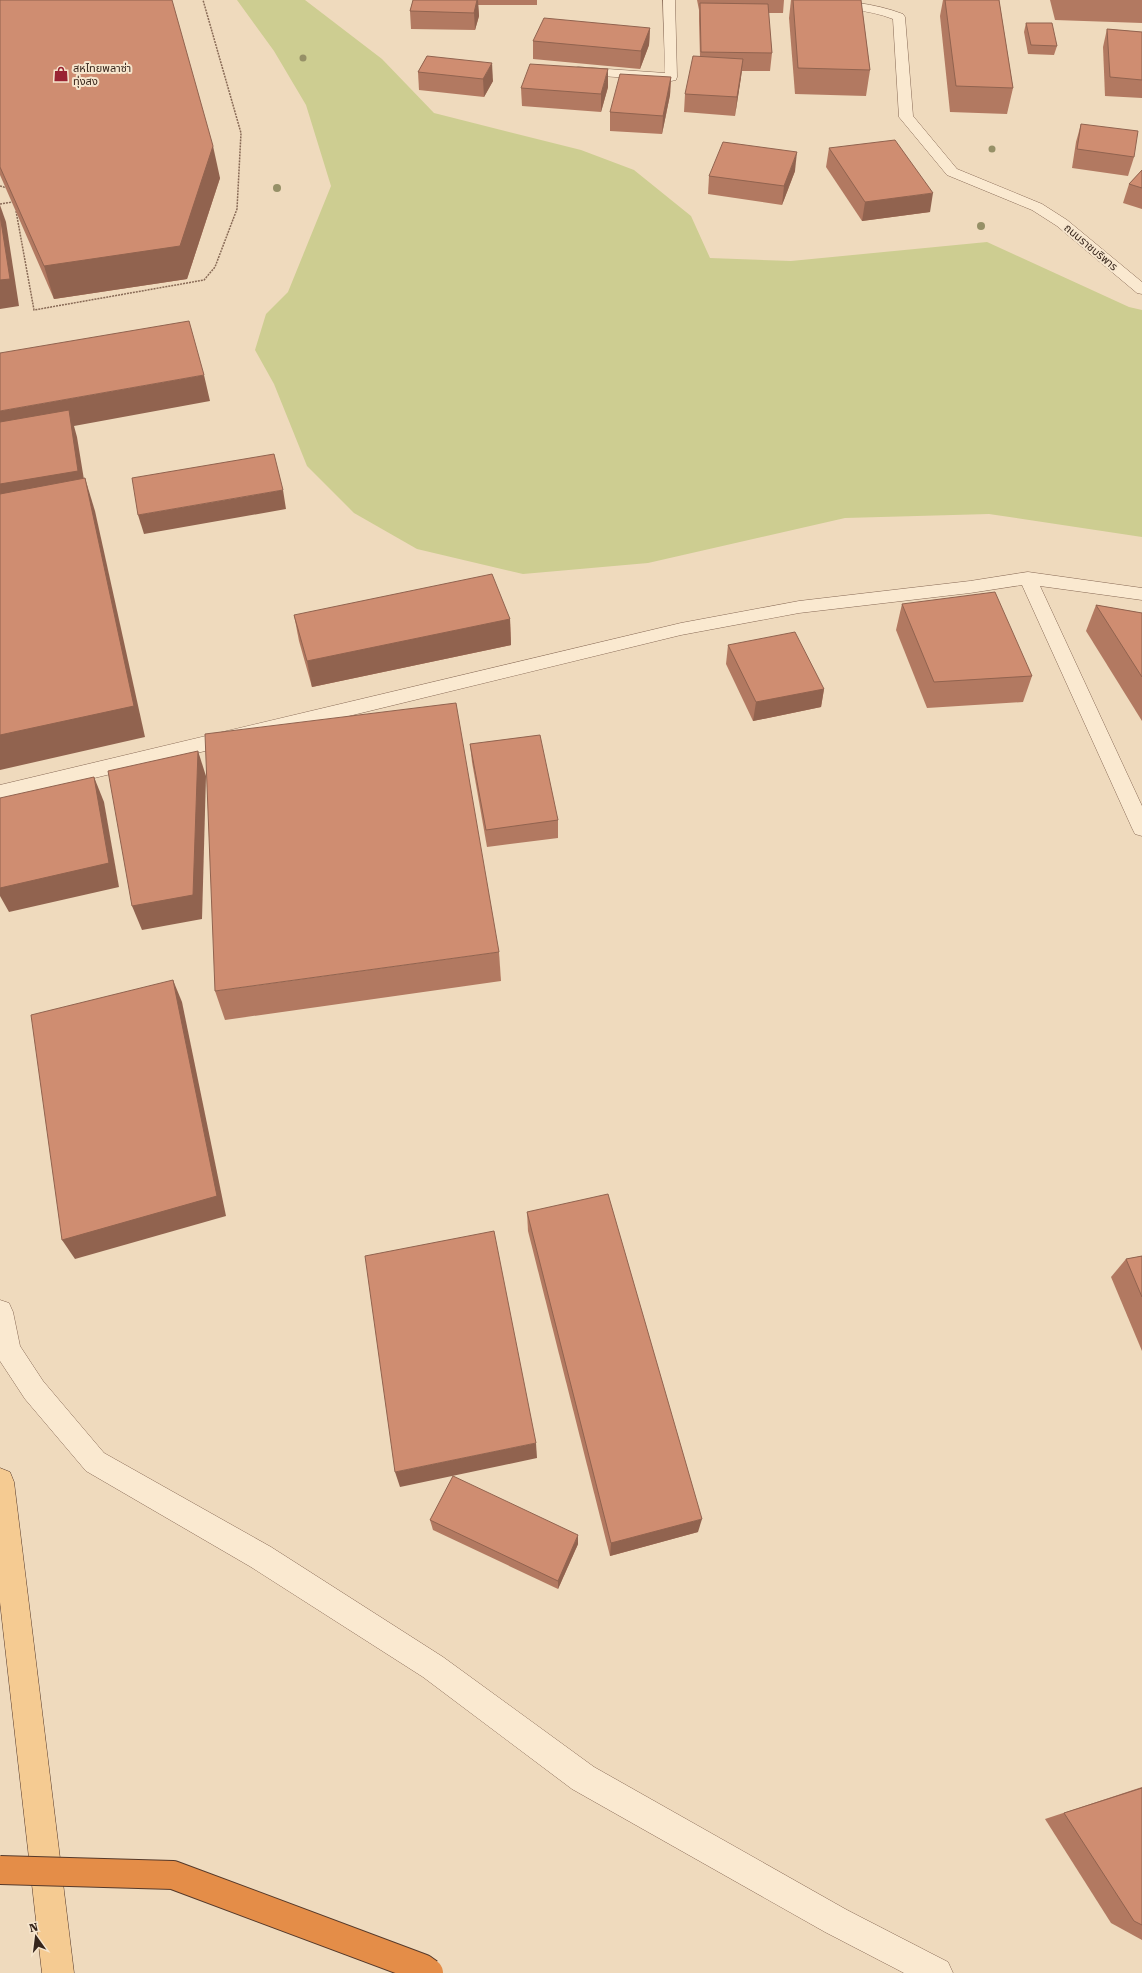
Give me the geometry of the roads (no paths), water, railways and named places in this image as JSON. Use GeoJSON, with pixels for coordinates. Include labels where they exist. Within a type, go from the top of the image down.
{"type":"FeatureCollection","features":[{"type":"Feature","properties":{"kind":"highway"},"geometry":{"type":"LineString","coordinates":[[0,1870],[173,1875],[422,1968],[429,1973]]}},
{"type":"Feature","properties":{"kind":"main road"},"geometry":{"type":"LineString","coordinates":[[0,1482],[58,1973]]}},
{"type":"Feature","properties":{"kind":"street"},"geometry":{"type":"LineString","coordinates":[[576,70],[671,77],[669,0]]}},
{"type":"Feature","properties":{"kind":"street","name":"ถนนราชบริพาร"},"geometry":{"type":"LineString","coordinates":[[817,0],[827,3],[886,11],[898,17],[906,117],[952,172],[1038,207],[1062,223],[1142,290]]}},
{"type":"Feature","properties":{"kind":"street"},"geometry":{"type":"LineString","coordinates":[[0,793],[681,629],[800,607],[970,587],[1028,578],[1142,594]]}},
{"type":"Feature","properties":{"kind":"street"},"geometry":{"type":"LineString","coordinates":[[1028,578],[1142,828]]}},
{"type":"Feature","properties":{"kind":"street"},"geometry":{"type":"LineString","coordinates":[[0,1312],[8,1350],[34,1390],[95,1462],[261,1557],[426,1663],[583,1778],[836,1921],[937,1973]]}},
{"type":"Feature","properties":{"kind":"place","name":"สหไทยพลาซ่า ทุ่งสง"},"geometry":{"type":"Point","coordinates":[61,74]}}]}
